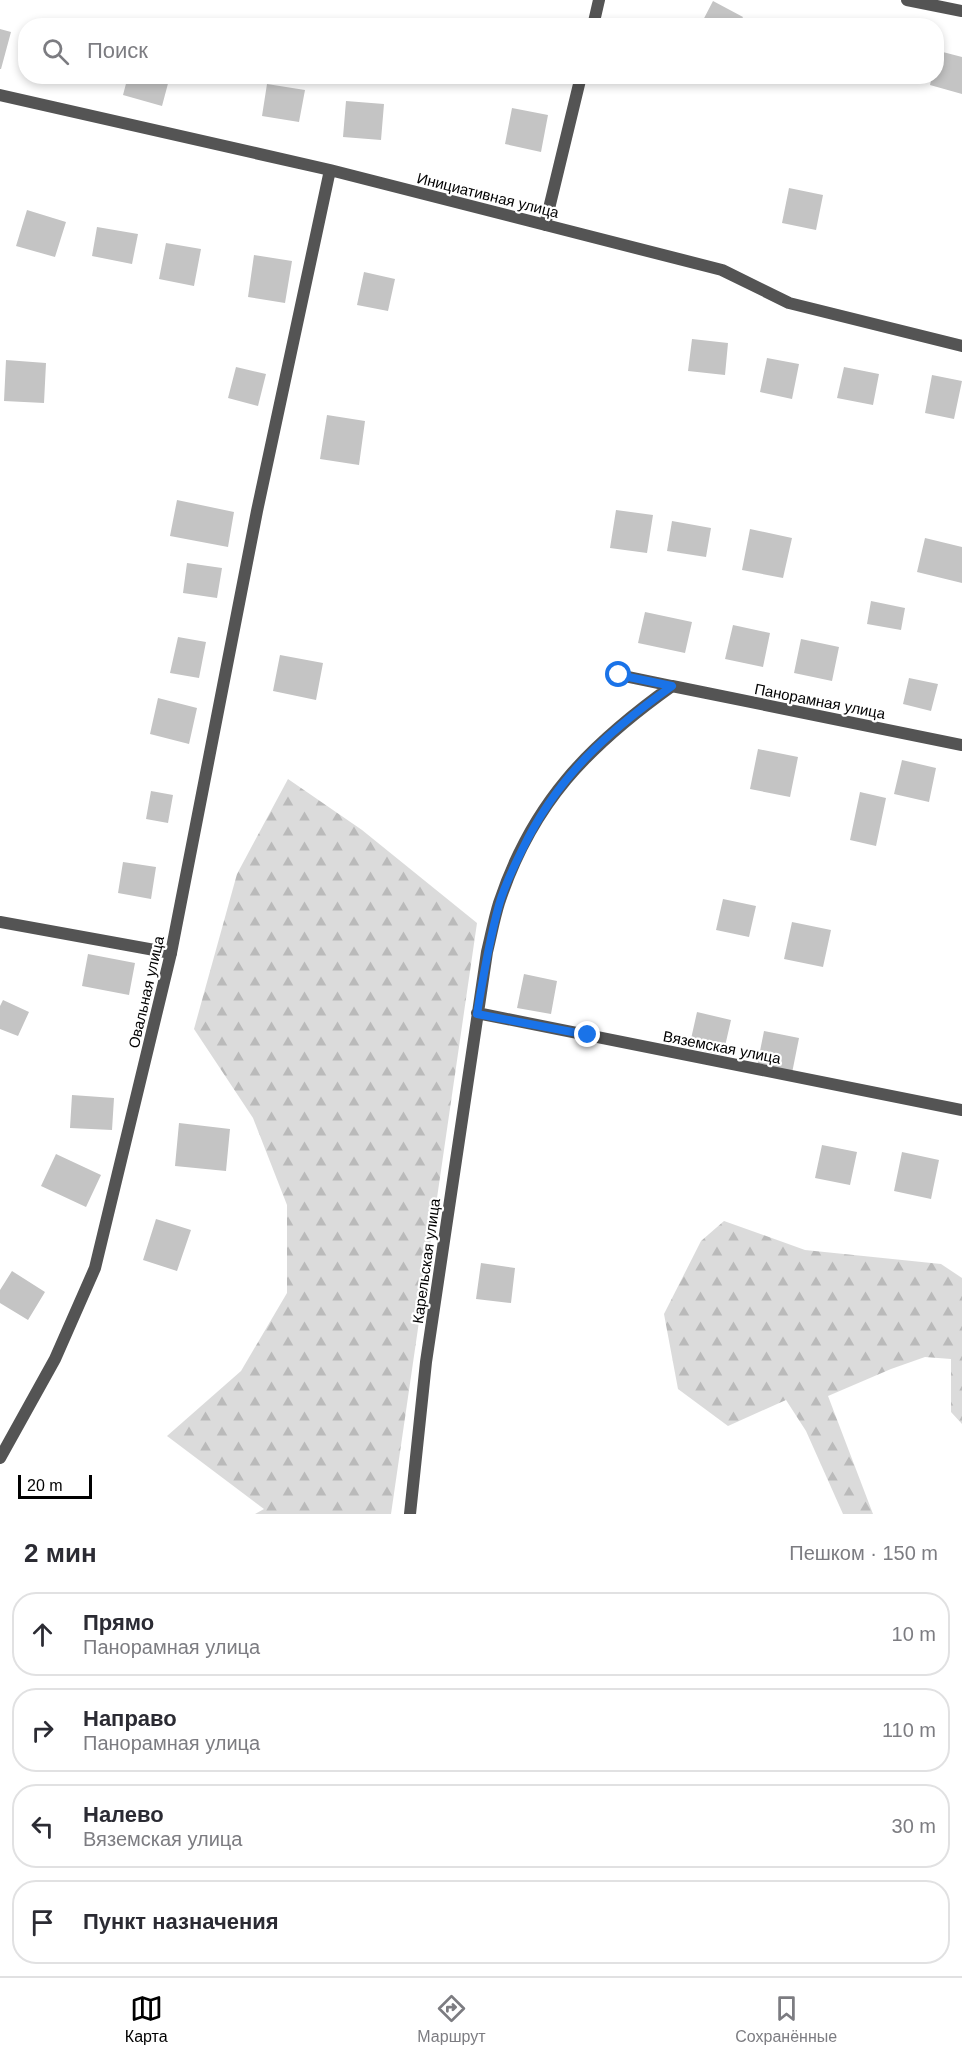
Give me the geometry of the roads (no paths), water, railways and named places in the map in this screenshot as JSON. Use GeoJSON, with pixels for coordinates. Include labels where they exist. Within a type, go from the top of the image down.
{"type":"FeatureCollection","features":[{"type":"Feature","properties":{"kind":"street"},"geometry":{"type":"LineString","coordinates":[[595,18],[599,0]]}},
{"type":"Feature","properties":{"kind":"street"},"geometry":{"type":"LineString","coordinates":[[907,0],[962,11]]}},
{"type":"Feature","properties":{"kind":"street"},"geometry":{"type":"LineString","coordinates":[[545,225],[578,84]]}},
{"type":"Feature","properties":{"kind":"street","name":"Инициативная улица"},"geometry":{"type":"LineString","coordinates":[[0,95],[330,170],[722,270],[789,303],[962,346]]}},
{"type":"Feature","properties":{"kind":"street","name":"Овальная улица"},"geometry":{"type":"LineString","coordinates":[[0,1458],[55,1359],[95,1268],[171,953],[257,512],[330,170]]}},
{"type":"Feature","properties":{"kind":"street","name":"Панорамная улица"},"geometry":{"type":"LineString","coordinates":[[619,675],[962,745]]}},
{"type":"Feature","properties":{"kind":"street"},"geometry":{"type":"LineString","coordinates":[[477,1014],[487,952],[499,903],[536,820],[580,762],[630,716],[672,686]]}},
{"type":"Feature","properties":{"kind":"street"},"geometry":{"type":"LineString","coordinates":[[0,922],[171,953]]}},
{"type":"Feature","properties":{"kind":"street","name":"Вяземская улица"},"geometry":{"type":"LineString","coordinates":[[477,1014],[962,1110]]}},
{"type":"Feature","properties":{"kind":"street","name":"Карельская улица"},"geometry":{"type":"LineString","coordinates":[[410,1514],[426,1362],[477,1014]]}}]}
